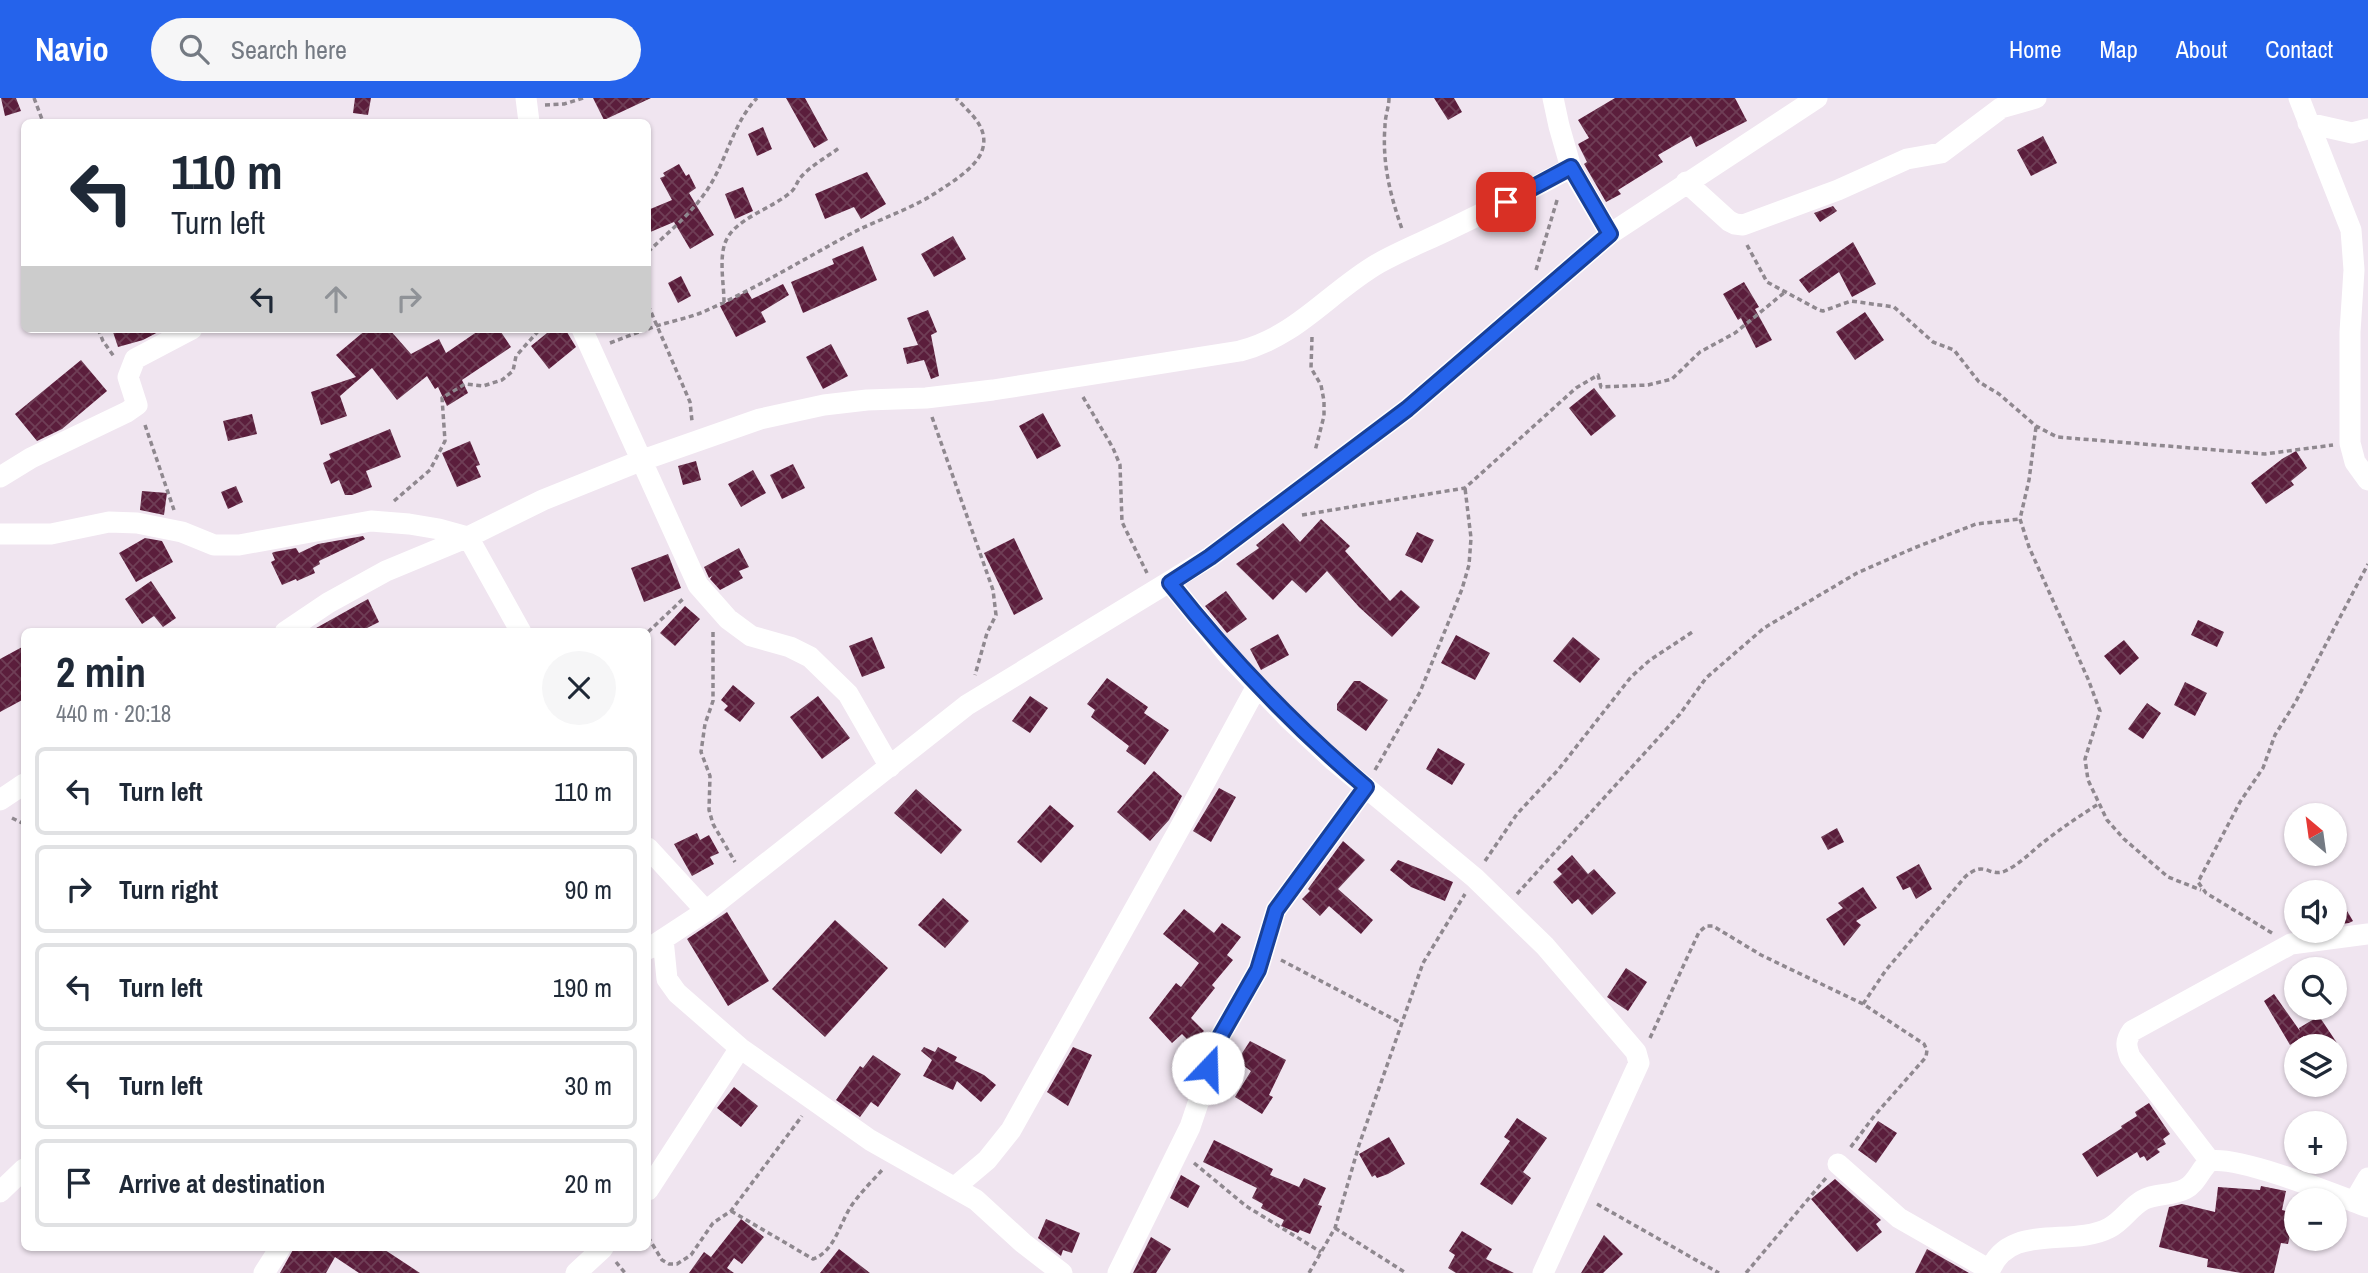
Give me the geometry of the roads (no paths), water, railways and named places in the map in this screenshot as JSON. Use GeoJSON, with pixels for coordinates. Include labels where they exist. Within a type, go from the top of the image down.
{"type":"FeatureCollection","features":[{"type":"Feature","properties":{"kind":"street"},"geometry":{"type":"LineString","coordinates":[[1553,98],[1573,172],[1610,234]]}},
{"type":"Feature","properties":{"kind":"street"},"geometry":{"type":"LineString","coordinates":[[1062,1273],[1023,1243],[976,1200],[895,1156],[740,1048],[677,993],[667,978],[655,944],[706,911],[967,705],[1210,557],[1407,409],[1610,234],[1816,98]]}},
{"type":"Feature","properties":{"kind":"street"},"geometry":{"type":"LineString","coordinates":[[1686,182],[1735,225],[1743,225],[1838,190],[1907,159],[1941,153],[2001,108],[2036,98]]}},
{"type":"Feature","properties":{"kind":"street"},"geometry":{"type":"LineString","coordinates":[[2299,98],[2351,230],[2354,270],[2350,332],[2350,443],[2356,463],[2368,480]]}},
{"type":"Feature","properties":{"kind":"street"},"geometry":{"type":"LineString","coordinates":[[526,99],[529,119]]}},
{"type":"Feature","properties":{"kind":"street"},"geometry":{"type":"LineString","coordinates":[[2308,123],[2352,133],[2368,129]]}},
{"type":"Feature","properties":{"kind":"street"},"geometry":{"type":"LineString","coordinates":[[291,628],[386,570],[468,537],[543,500],[640,461],[760,419],[824,405],[926,398],[1252,348],[1284,334],[1381,262],[1573,172]]}},
{"type":"Feature","properties":{"kind":"street"},"geometry":{"type":"LineString","coordinates":[[0,477],[31,458],[137,405],[128,377],[135,359],[184,333]]}},
{"type":"Feature","properties":{"kind":"street"},"geometry":{"type":"LineString","coordinates":[[584,333],[698,585],[729,619],[751,636],[790,647],[810,657],[848,694],[890,767]]}},
{"type":"Feature","properties":{"kind":"street"},"geometry":{"type":"LineString","coordinates":[[0,534],[51,534],[109,522],[137,523],[182,532],[214,545],[239,545],[371,521],[439,529],[468,537],[519,628]]}},
{"type":"Feature","properties":{"kind":"street"},"geometry":{"type":"LineString","coordinates":[[1163,587],[1309,738],[1475,877],[1545,946],[1636,1052],[1639,1063],[1543,1273]]}},
{"type":"Feature","properties":{"kind":"street"},"geometry":{"type":"LineString","coordinates":[[955,1187],[986,1160],[1011,1130],[1257,686]]}},
{"type":"Feature","properties":{"kind":"street"},"geometry":{"type":"LineString","coordinates":[[0,800],[21,786]]}},
{"type":"Feature","properties":{"kind":"street"},"geometry":{"type":"LineString","coordinates":[[1118,1273],[1178,1151],[1199,1102],[1221,1035],[1254,979],[1276,910],[1366,787]]}},
{"type":"Feature","properties":{"kind":"street"},"geometry":{"type":"LineString","coordinates":[[651,851],[706,911]]}},
{"type":"Feature","properties":{"kind":"street"},"geometry":{"type":"LineString","coordinates":[[2210,1161],[2130,1058],[2126,1047],[2132,1031],[2291,944],[2368,934]]}},
{"type":"Feature","properties":{"kind":"street"},"geometry":{"type":"LineString","coordinates":[[651,1185],[740,1048]]}},
{"type":"Feature","properties":{"kind":"street"},"geometry":{"type":"LineString","coordinates":[[1838,1164],[1899,1218],[1990,1272],[2002,1251],[2013,1245],[2045,1237],[2096,1233],[2108,1229],[2142,1200],[2185,1189],[2193,1184],[2210,1161],[2251,1168],[2361,1204],[2368,1178]]}},
{"type":"Feature","properties":{"kind":"street"},"geometry":{"type":"LineString","coordinates":[[0,1192],[21,1172]]}},
{"type":"Feature","properties":{"kind":"street"},"geometry":{"type":"LineString","coordinates":[[264,1273],[277,1251]]}},
{"type":"Feature","properties":{"kind":"street"},"geometry":{"type":"LineString","coordinates":[[576,1273],[600,1251]]}}]}
